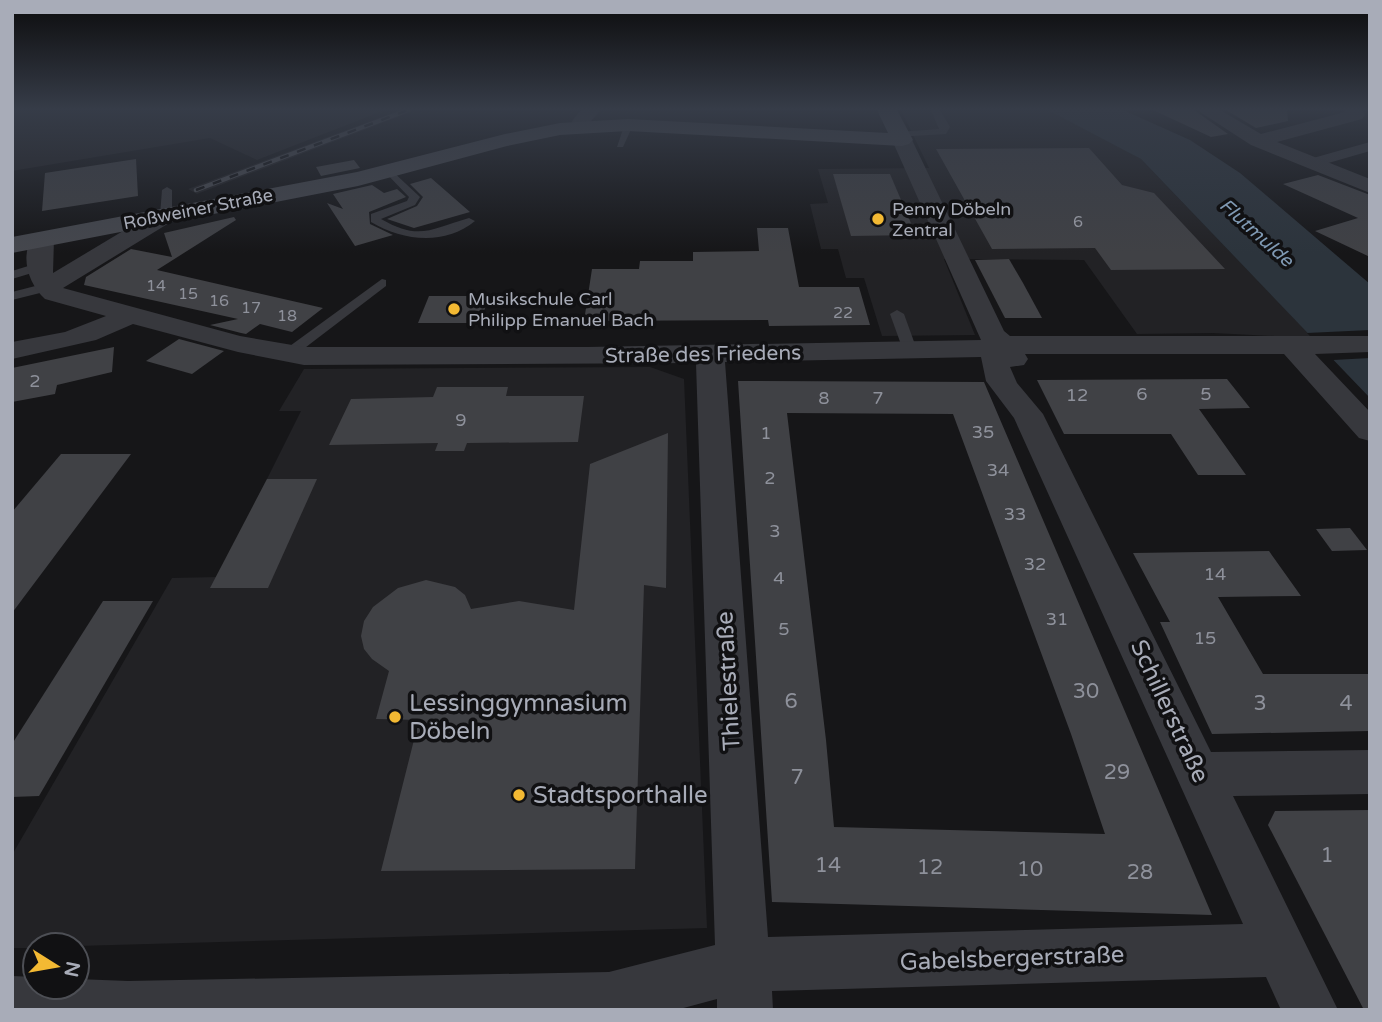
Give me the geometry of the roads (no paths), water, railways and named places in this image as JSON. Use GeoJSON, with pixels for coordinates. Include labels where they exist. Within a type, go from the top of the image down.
{"type":"FeatureCollection","features":[{"type":"Feature","properties":{"kind":"main road","name":"Roßweiner Straße"},"geometry":{"type":"LineString","coordinates":[[12,245],[390,172],[441,158]]}},
{"type":"Feature","properties":{"kind":"street"},"geometry":{"type":"LineString","coordinates":[[911,158],[992,335],[1001,342]]}},
{"type":"Feature","properties":{"kind":"street"},"geometry":{"type":"LineString","coordinates":[[1298,158],[1370,187]]}},
{"type":"Feature","properties":{"kind":"street"},"geometry":{"type":"LineString","coordinates":[[1311,163],[1329,158]]}},
{"type":"Feature","properties":{"kind":"street"},"geometry":{"type":"LineString","coordinates":[[42,239],[42,277],[166,215]]}},
{"type":"Feature","properties":{"kind":"street","name":"Straße des Friedens"},"geometry":{"type":"LineString","coordinates":[[42,277],[54,295],[69,301],[288,355],[336,358],[982,349],[1001,342],[1020,346],[1370,344]]}},
{"type":"Feature","properties":{"kind":"street"},"geometry":{"type":"LineString","coordinates":[[12,351],[80,337],[111,326],[127,316]]}},
{"type":"Feature","properties":{"kind":"street","name":"Schillerstraße"},"geometry":{"type":"LineString","coordinates":[[1001,342],[994,354],[995,369],[1002,386],[1028,414],[1310,1010]]}},
{"type":"Feature","properties":{"kind":"street"},"geometry":{"type":"LineString","coordinates":[[1306,346],[1370,431]]}},
{"type":"Feature","properties":{"kind":"street","name":"Thielestraße"},"geometry":{"type":"LineString","coordinates":[[710,353],[744,987]]}},
{"type":"Feature","properties":{"kind":"street"},"geometry":{"type":"LineString","coordinates":[[1200,774],[1370,772]]}},
{"type":"Feature","properties":{"kind":"street","name":"Gabelsbergerstraße"},"geometry":{"type":"LineString","coordinates":[[12,1004],[128,1009],[609,1000],[744,987],[1281,950]]}},
{"type":"Feature","properties":{"kind":"lane"},"geometry":{"type":"LineString","coordinates":[[390,172],[415,197],[411,202],[375,216],[375,220],[394,233],[415,237],[434,235],[469,221]]}},
{"type":"Feature","properties":{"kind":"lane"},"geometry":{"type":"LineString","coordinates":[[166,215],[167,190]]}},
{"type":"Feature","properties":{"kind":"lane"},"geometry":{"type":"LineString","coordinates":[[12,275],[42,277]]}},
{"type":"Feature","properties":{"kind":"lane"},"geometry":{"type":"LineString","coordinates":[[12,296],[42,277]]}},
{"type":"Feature","properties":{"kind":"lane"},"geometry":{"type":"LineString","coordinates":[[288,355],[382,283]]}},
{"type":"Feature","properties":{"kind":"lane"},"geometry":{"type":"LineString","coordinates":[[897,314],[910,350]]}},
{"type":"Feature","properties":{"kind":"water","name":"Flutmulde"},"geometry":{"type":"Polygon","coordinates":[[[1139,158],[1217,158],[1240,173],[1370,284],[1370,398],[1139,158]]]}},
{"type":"Feature","properties":{"kind":"railway"},"geometry":{"type":"LineString","coordinates":[[196,190],[282,158]]}},
{"type":"Feature","properties":{"kind":"place","name":"Penny Döbeln Zentral"},"geometry":{"type":"Point","coordinates":[878,219]}},
{"type":"Feature","properties":{"kind":"place","name":"Musikschule Carl Philipp Emanuel Bach"},"geometry":{"type":"Point","coordinates":[454,309]}},
{"type":"Feature","properties":{"kind":"place","name":"Lessinggymnasium Döbeln"},"geometry":{"type":"Point","coordinates":[395,717]}},
{"type":"Feature","properties":{"kind":"place","name":"Stadtsporthalle"},"geometry":{"type":"Point","coordinates":[519,795]}}]}
